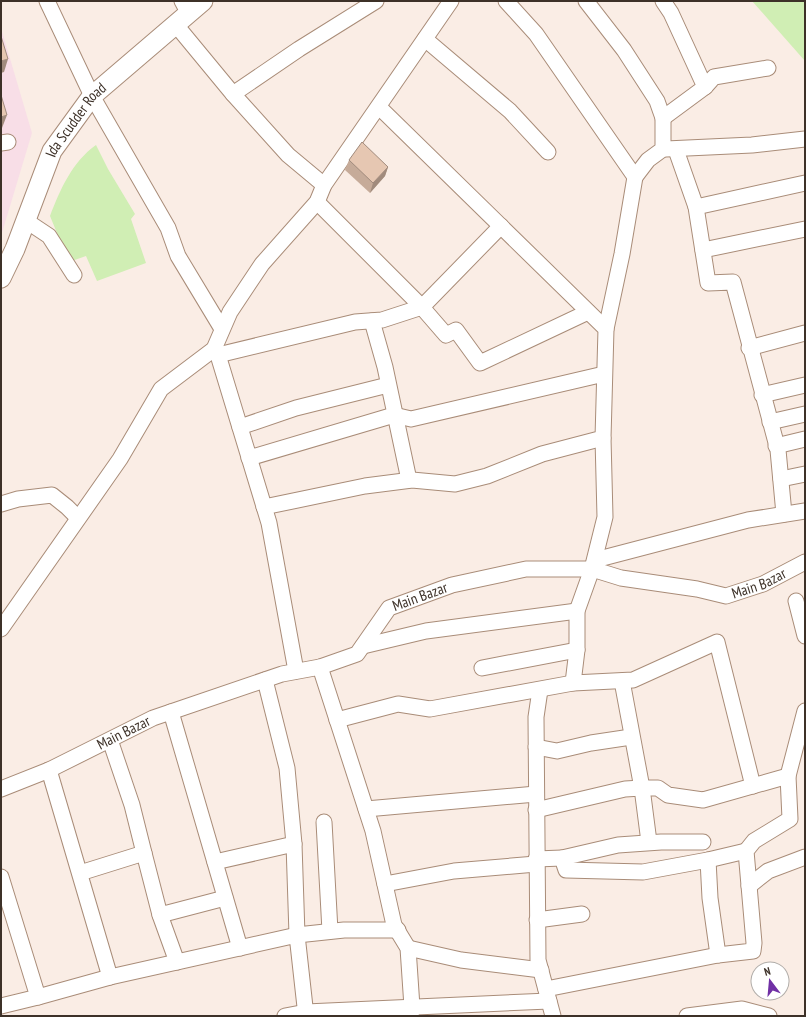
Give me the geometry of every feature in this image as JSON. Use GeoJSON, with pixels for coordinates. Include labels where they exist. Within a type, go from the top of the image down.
{"type":"FeatureCollection","features":[{"type":"Feature","properties":{"kind":"main road","name":"Ida Scudder Road"},"geometry":{"type":"LineString","coordinates":[[1,278],[15,249],[52,150],[92,96],[182,13],[203,1]]}},
{"type":"Feature","properties":{"kind":"street"},"geometry":{"type":"LineString","coordinates":[[47,1],[92,96],[168,228],[178,256],[222,330]]}},
{"type":"Feature","properties":{"kind":"street"},"geometry":{"type":"LineString","coordinates":[[296,671],[269,523],[216,352],[222,330],[230,312],[262,264],[317,202],[324,186],[451,1]]}},
{"type":"Feature","properties":{"kind":"street"},"geometry":{"type":"LineString","coordinates":[[506,1],[536,34],[635,177]]}},
{"type":"Feature","properties":{"kind":"street"},"geometry":{"type":"LineString","coordinates":[[586,1],[624,50],[657,101],[663,118],[669,149],[696,207],[708,283],[733,282],[749,348],[776,446],[784,514]]}},
{"type":"Feature","properties":{"kind":"street"},"geometry":{"type":"LineString","coordinates":[[662,1],[671,13],[705,87]]}},
{"type":"Feature","properties":{"kind":"street"},"geometry":{"type":"LineString","coordinates":[[233,94],[299,49],[376,2]]}},
{"type":"Feature","properties":{"kind":"street"},"geometry":{"type":"LineString","coordinates":[[182,13],[233,94],[288,155],[324,186]]}},
{"type":"Feature","properties":{"kind":"street"},"geometry":{"type":"LineString","coordinates":[[425,39],[510,110],[548,152]]}},
{"type":"Feature","properties":{"kind":"street"},"geometry":{"type":"LineString","coordinates":[[663,118],[705,87],[714,77],[768,68]]}},
{"type":"Feature","properties":{"kind":"street"},"geometry":{"type":"LineString","coordinates":[[378,107],[606,329]]}},
{"type":"Feature","properties":{"kind":"street"},"geometry":{"type":"LineString","coordinates":[[573,683],[577,650],[577,611],[594,564],[605,518],[603,438],[606,329],[622,254],[635,177],[648,160],[669,149],[752,145],[805,139]]}},
{"type":"Feature","properties":{"kind":"street"},"geometry":{"type":"LineString","coordinates":[[696,207],[805,183]]}},
{"type":"Feature","properties":{"kind":"street"},"geometry":{"type":"LineString","coordinates":[[317,202],[422,307],[446,335],[456,330],[480,363],[588,312]]}},
{"type":"Feature","properties":{"kind":"street"},"geometry":{"type":"LineString","coordinates":[[25,220],[49,236],[74,275]]}},
{"type":"Feature","properties":{"kind":"street"},"geometry":{"type":"LineString","coordinates":[[1,629],[120,459],[161,389],[216,352],[355,322],[382,320],[422,307],[500,226]]}},
{"type":"Feature","properties":{"kind":"street"},"geometry":{"type":"LineString","coordinates":[[703,250],[805,229]]}},
{"type":"Feature","properties":{"kind":"street"},"geometry":{"type":"LineString","coordinates":[[372,321],[409,480]]}},
{"type":"Feature","properties":{"kind":"street"},"geometry":{"type":"LineString","coordinates":[[749,348],[805,333]]}},
{"type":"Feature","properties":{"kind":"street"},"geometry":{"type":"LineString","coordinates":[[249,458],[394,415],[411,419],[604,374]]}},
{"type":"Feature","properties":{"kind":"street"},"geometry":{"type":"LineString","coordinates":[[240,427],[296,408],[388,385]]}},
{"type":"Feature","properties":{"kind":"street"},"geometry":{"type":"LineString","coordinates":[[762,395],[805,385]]}},
{"type":"Feature","properties":{"kind":"street"},"geometry":{"type":"LineString","coordinates":[[770,422],[805,414]]}},
{"type":"Feature","properties":{"kind":"street"},"geometry":{"type":"LineString","coordinates":[[264,507],[365,486],[409,480],[456,484],[487,476],[542,454],[603,438]]}},
{"type":"Feature","properties":{"kind":"street"},"geometry":{"type":"LineString","coordinates":[[776,446],[805,440]]}},
{"type":"Feature","properties":{"kind":"street"},"geometry":{"type":"LineString","coordinates":[[781,479],[805,474]]}},
{"type":"Feature","properties":{"kind":"street"},"geometry":{"type":"LineString","coordinates":[[1,504],[18,499],[52,496],[67,507],[78,518]]}},
{"type":"Feature","properties":{"kind":"street"},"geometry":{"type":"LineString","coordinates":[[594,564],[748,520],[805,511]]}},
{"type":"Feature","properties":{"kind":"street","name":"Main Bazar"},"geometry":{"type":"LineString","coordinates":[[1,789],[49,770],[153,718],[265,680],[296,671],[320,667],[357,654],[389,608],[452,585],[526,569],[594,564],[621,578],[697,589],[726,596],[763,584],[805,562]]}},
{"type":"Feature","properties":{"kind":"street"},"geometry":{"type":"LineString","coordinates":[[796,601],[805,636]]}},
{"type":"Feature","properties":{"kind":"street"},"geometry":{"type":"LineString","coordinates":[[363,646],[426,631],[577,611]]}},
{"type":"Feature","properties":{"kind":"street"},"geometry":{"type":"LineString","coordinates":[[337,720],[398,704],[430,709],[573,683],[633,680],[717,642],[753,786]]}},
{"type":"Feature","properties":{"kind":"street"},"geometry":{"type":"LineString","coordinates":[[482,668],[577,650]]}},
{"type":"Feature","properties":{"kind":"street"},"geometry":{"type":"LineString","coordinates":[[320,667],[366,809],[394,925],[408,948],[412,1012]]}},
{"type":"Feature","properties":{"kind":"street"},"geometry":{"type":"LineString","coordinates":[[265,680],[287,768],[294,844],[297,935],[306,1014]]}},
{"type":"Feature","properties":{"kind":"street"},"geometry":{"type":"LineString","coordinates":[[622,681],[631,738],[642,788],[649,842]]}},
{"type":"Feature","properties":{"kind":"street"},"geometry":{"type":"LineString","coordinates":[[540,690],[536,717],[538,960],[553,1016]]}},
{"type":"Feature","properties":{"kind":"street"},"geometry":{"type":"LineString","coordinates":[[562,858],[566,870],[643,872],[708,860],[746,851],[754,841],[790,819],[788,776],[805,711]]}},
{"type":"Feature","properties":{"kind":"street"},"geometry":{"type":"LineString","coordinates":[[171,712],[240,948]]}},
{"type":"Feature","properties":{"kind":"street"},"geometry":{"type":"LineString","coordinates":[[536,747],[557,751],[591,743],[631,738]]}},
{"type":"Feature","properties":{"kind":"street"},"geometry":{"type":"LineString","coordinates":[[110,740],[132,805],[160,915],[177,962]]}},
{"type":"Feature","properties":{"kind":"street"},"geometry":{"type":"LineString","coordinates":[[49,770],[110,977]]}},
{"type":"Feature","properties":{"kind":"street"},"geometry":{"type":"LineString","coordinates":[[536,810],[625,789],[658,788],[668,795],[703,800],[788,776]]}},
{"type":"Feature","properties":{"kind":"street"},"geometry":{"type":"LineString","coordinates":[[366,809],[536,794]]}},
{"type":"Feature","properties":{"kind":"street"},"geometry":{"type":"LineString","coordinates":[[324,822],[330,932]]}},
{"type":"Feature","properties":{"kind":"street"},"geometry":{"type":"LineString","coordinates":[[385,884],[454,871],[562,858],[618,845],[649,842],[703,842]]}},
{"type":"Feature","properties":{"kind":"street"},"geometry":{"type":"LineString","coordinates":[[215,862],[294,844]]}},
{"type":"Feature","properties":{"kind":"street"},"geometry":{"type":"LineString","coordinates":[[285,1016],[306,1014],[412,1012],[547,995],[718,954],[753,951],[754,942],[746,851]]}},
{"type":"Feature","properties":{"kind":"street"},"geometry":{"type":"LineString","coordinates":[[80,873],[144,853]]}},
{"type":"Feature","properties":{"kind":"street"},"geometry":{"type":"LineString","coordinates":[[749,886],[768,871],[805,857]]}},
{"type":"Feature","properties":{"kind":"street"},"geometry":{"type":"LineString","coordinates":[[708,860],[710,898],[718,954]]}},
{"type":"Feature","properties":{"kind":"street"},"geometry":{"type":"LineString","coordinates":[[1,877],[7,916],[38,997]]}},
{"type":"Feature","properties":{"kind":"street"},"geometry":{"type":"LineString","coordinates":[[160,915],[225,898]]}},
{"type":"Feature","properties":{"kind":"street"},"geometry":{"type":"LineString","coordinates":[[537,920],[582,914]]}},
{"type":"Feature","properties":{"kind":"street"},"geometry":{"type":"LineString","coordinates":[[1,1006],[110,977],[297,935],[344,930],[398,930]]}},
{"type":"Feature","properties":{"kind":"street"},"geometry":{"type":"LineString","coordinates":[[408,948],[461,960],[541,970]]}},
{"type":"Feature","properties":{"kind":"street"},"geometry":{"type":"LineString","coordinates":[[687,1016],[742,1009],[769,1016]]}},
{"type":"Feature","properties":{"kind":"shaded area"},"geometry":{"type":"Polygon","coordinates":[[[1,28],[32,133],[1,236],[1,28]]]}},
{"type":"Feature","properties":{"kind":"green space"},"geometry":{"type":"Polygon","coordinates":[[[752,1],[805,1],[805,61],[752,1]]]}},
{"type":"Feature","properties":{"kind":"green space"},"geometry":{"type":"Polygon","coordinates":[[[96,145],[108,169],[135,214],[131,219],[146,263],[97,281],[86,256],[69,262],[50,216],[68,177],[80,160],[96,145]]]}},
{"type":"Feature","properties":{"kind":"building"},"geometry":{"type":"Polygon","coordinates":[[[1,36],[8,59],[1,61],[1,36]]]}},
{"type":"Feature","properties":{"kind":"building"},"geometry":{"type":"Polygon","coordinates":[[[1,95],[7,115],[1,117],[1,95]]]}},
{"type":"Feature","properties":{"kind":"building"},"geometry":{"type":"Polygon","coordinates":[[[362,142],[388,167],[373,183],[349,160],[362,142]]]}}]}
